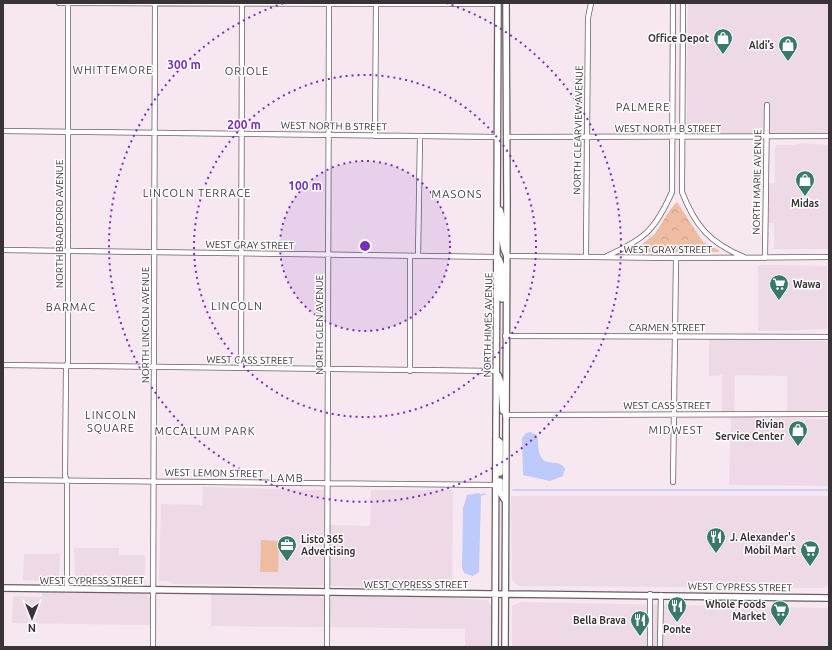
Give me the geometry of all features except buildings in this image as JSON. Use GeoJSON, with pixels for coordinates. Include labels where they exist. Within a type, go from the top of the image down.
{"type":"FeatureCollection","features":[{"type":"Feature","properties":{"kind":"street"},"geometry":{"type":"LineString","coordinates":[[60,3],[498,4]]}},
{"type":"Feature","properties":{"kind":"street","name":"NORTH BRADFORD AVENUE"},"geometry":{"type":"LineString","coordinates":[[67,589],[68,3]]}},
{"type":"Feature","properties":{"kind":"street","name":"NORTH LINCOLN AVENUE"},"geometry":{"type":"LineString","coordinates":[[153,647],[155,3]]}},
{"type":"Feature","properties":{"kind":"street"},"geometry":{"type":"LineString","coordinates":[[241,368],[242,3]]}},
{"type":"Feature","properties":{"kind":"street","name":"NORTH GLEN AVENUE"},"geometry":{"type":"LineString","coordinates":[[327,647],[329,3]]}},
{"type":"Feature","properties":{"kind":"street","name":"NORTH HIMES AVENUE"},"geometry":{"type":"LineString","coordinates":[[505,647],[505,336],[507,256],[506,3]]}},
{"type":"Feature","properties":{"kind":"street","name":"NORTH CLEARVIEW AVENUE"},"geometry":{"type":"LineString","coordinates":[[586,257],[588,18],[591,3]]}},
{"type":"Feature","properties":{"kind":"street"},"geometry":{"type":"LineString","coordinates":[[606,257],[634,243],[647,233],[661,215],[672,192],[673,3]]}},
{"type":"Feature","properties":{"kind":"street"},"geometry":{"type":"LineString","coordinates":[[683,3],[681,137],[682,192],[690,212],[709,238],[721,246],[747,258]]}},
{"type":"Feature","properties":{"kind":"street"},"geometry":{"type":"LineString","coordinates":[[375,136],[376,4]]}},
{"type":"Feature","properties":{"kind":"street","name":"NORTH HIMES AVENUE"},"geometry":{"type":"LineString","coordinates":[[495,647],[498,4]]}},
{"type":"Feature","properties":{"kind":"street"},"geometry":{"type":"LineString","coordinates":[[673,55],[682,55]]}},
{"type":"Feature","properties":{"kind":"street"},"geometry":{"type":"LineString","coordinates":[[672,76],[682,76]]}},
{"type":"Feature","properties":{"kind":"street","name":"NORTH MARIE AVENUE"},"geometry":{"type":"LineString","coordinates":[[765,258],[767,105]]}},
{"type":"Feature","properties":{"kind":"street","name":"WEST NORTH B STREET"},"geometry":{"type":"LineString","coordinates":[[3,131],[498,137]]}},
{"type":"Feature","properties":{"kind":"street","name":"WEST NORTH B STREET"},"geometry":{"type":"LineString","coordinates":[[506,137],[829,136]]}},
{"type":"Feature","properties":{"kind":"street"},"geometry":{"type":"LineString","coordinates":[[418,256],[420,137]]}},
{"type":"Feature","properties":{"kind":"street"},"geometry":{"type":"LineString","coordinates":[[672,192],[682,192]]}},
{"type":"Feature","properties":{"kind":"street"},"geometry":{"type":"LineString","coordinates":[[498,206],[502,216],[503,249],[507,256]]}},
{"type":"Feature","properties":{"kind":"street","name":"WEST GRAY STREET"},"geometry":{"type":"LineString","coordinates":[[3,250],[498,257]]}},
{"type":"Feature","properties":{"kind":"street"},"geometry":{"type":"LineString","coordinates":[[410,256],[410,371]]}},
{"type":"Feature","properties":{"kind":"street","name":"WEST GRAY STREET"},"geometry":{"type":"LineString","coordinates":[[507,256],[676,258],[829,257]]}},
{"type":"Feature","properties":{"kind":"street"},"geometry":{"type":"LineString","coordinates":[[498,257],[502,267],[502,309],[506,316]]}},
{"type":"Feature","properties":{"kind":"street"},"geometry":{"type":"LineString","coordinates":[[673,482],[676,258]]}},
{"type":"Feature","properties":{"kind":"street","name":"CARMEN STREET"},"geometry":{"type":"LineString","coordinates":[[505,336],[829,337]]}},
{"type":"Feature","properties":{"kind":"street","name":"WEST CASS STREET"},"geometry":{"type":"LineString","coordinates":[[3,365],[496,371]]}},
{"type":"Feature","properties":{"kind":"street"},"geometry":{"type":"LineString","coordinates":[[496,371],[501,383],[502,410],[505,415]]}},
{"type":"Feature","properties":{"kind":"street","name":"WEST CASS STREET"},"geometry":{"type":"LineString","coordinates":[[505,415],[829,414]]}},
{"type":"Feature","properties":{"kind":"street"},"geometry":{"type":"LineString","coordinates":[[496,440],[500,442],[500,492],[505,500]]}},
{"type":"Feature","properties":{"kind":"street","name":"WEST LEMON STREET"},"geometry":{"type":"LineString","coordinates":[[3,480],[496,485]]}},
{"type":"Feature","properties":{"kind":"street","name":"WEST CYPRESS STREET"},"geometry":{"type":"LineString","coordinates":[[3,588],[153,589],[328,593],[661,594],[829,598]]}},
{"type":"Feature","properties":{"kind":"street"},"geometry":{"type":"LineString","coordinates":[[650,594],[650,647]]}},
{"type":"Feature","properties":{"kind":"street"},"geometry":{"type":"LineString","coordinates":[[660,647],[661,594]]}},
{"type":"Feature","properties":{"kind":"shaded area"},"geometry":{"type":"Polygon","coordinates":[[[688,3],[829,3],[829,134],[688,134],[688,3]]]}},
{"type":"Feature","properties":{"kind":"shaded area"},"geometry":{"type":"Polygon","coordinates":[[[802,143],[829,145],[829,249],[774,249],[774,223],[768,223],[769,184],[775,183],[775,148],[777,145],[794,145],[802,143]]]}},
{"type":"Feature","properties":{"kind":"shaded area"},"geometry":{"type":"Polygon","coordinates":[[[758,265],[827,266],[827,329],[758,331],[758,265]]]}},
{"type":"Feature","properties":{"kind":"shaded area"},"geometry":{"type":"Polygon","coordinates":[[[709,339],[829,341],[829,410],[787,412],[787,376],[735,375],[734,412],[722,412],[722,375],[709,376],[709,339]]]}},
{"type":"Feature","properties":{"kind":"shaded area"},"geometry":{"type":"Polygon","coordinates":[[[731,417],[829,419],[829,486],[729,485],[731,417]]]}},
{"type":"Feature","properties":{"kind":"shaded area"},"geometry":{"type":"Polygon","coordinates":[[[203,487],[324,490],[324,586],[174,584],[168,581],[159,581],[161,504],[202,505],[203,487]]]}},
{"type":"Feature","properties":{"kind":"shaded area"},"geometry":{"type":"Polygon","coordinates":[[[371,490],[453,490],[452,585],[434,587],[330,586],[330,525],[370,526],[371,490]]]}},
{"type":"Feature","properties":{"kind":"shaded area"},"geometry":{"type":"Polygon","coordinates":[[[511,496],[829,496],[829,585],[822,588],[519,586],[512,580],[511,496]]]}},
{"type":"Feature","properties":{"kind":"shaded area"},"geometry":{"type":"Polygon","coordinates":[[[74,548],[119,548],[119,555],[145,555],[145,581],[75,581],[74,548]]]}},
{"type":"Feature","properties":{"kind":"shaded area"},"geometry":{"type":"Polygon","coordinates":[[[24,554],[60,554],[59,581],[23,580],[24,554]]]}},
{"type":"Feature","properties":{"kind":"shaded area"},"geometry":{"type":"Polygon","coordinates":[[[42,592],[146,594],[151,598],[151,625],[12,623],[13,596],[42,597],[42,592]]]}},
{"type":"Feature","properties":{"kind":"shaded area"},"geometry":{"type":"Polygon","coordinates":[[[211,594],[319,596],[324,599],[324,627],[211,626],[211,594]]]}},
{"type":"Feature","properties":{"kind":"shaded area"},"geometry":{"type":"Polygon","coordinates":[[[332,596],[433,597],[487,600],[491,606],[492,647],[465,647],[465,629],[329,627],[330,602],[332,596]]]}},
{"type":"Feature","properties":{"kind":"shaded area"},"geometry":{"type":"Polygon","coordinates":[[[522,602],[829,608],[829,647],[512,647],[512,606],[522,602]]]}},
{"type":"Feature","properties":{"kind":"green space"},"geometry":{"type":"Polygon","coordinates":[[[677,202],[703,242],[719,250],[719,252],[632,252],[655,234],[670,210],[677,202]]]}},
{"type":"Feature","properties":{"kind":"green space"},"geometry":{"type":"Polygon","coordinates":[[[261,540],[279,541],[278,572],[260,572],[261,540]]]}},
{"type":"Feature","properties":{"kind":"water"},"geometry":{"type":"Polygon","coordinates":[[[530,432],[537,435],[539,452],[543,460],[563,466],[565,469],[563,476],[550,481],[523,475],[522,438],[526,433],[530,432]]]}},
{"type":"Feature","properties":{"kind":"water"},"geometry":{"type":"Polygon","coordinates":[[[479,493],[481,495],[479,572],[473,576],[464,573],[462,568],[463,508],[467,495],[479,493]]]}},
{"type":"Feature","properties":{"kind":"waterway"},"geometry":{"type":"LineString","coordinates":[[513,490],[829,490]]}},
{"type":"Feature","properties":{"kind":"waterway"},"geometry":{"type":"LineString","coordinates":[[481,495],[485,494]]}},
{"type":"Feature","properties":{"kind":"place","name":"Office Depot"},"geometry":{"type":"Point","coordinates":[723,55]}},
{"type":"Feature","properties":{"kind":"place","name":"Aldi’s"},"geometry":{"type":"Point","coordinates":[788,62]}},
{"type":"Feature","properties":{"kind":"place","name":"Midas"},"geometry":{"type":"Point","coordinates":[805,197]}},
{"type":"Feature","properties":{"kind":"place","name":"Wawa"},"geometry":{"type":"Point","coordinates":[779,301]}},
{"type":"Feature","properties":{"kind":"place","name":"Rivian Service Center"},"geometry":{"type":"Point","coordinates":[798,447]}},
{"type":"Feature","properties":{"kind":"place","name":"J. Alexander's"},"geometry":{"type":"Point","coordinates":[716,554]}},
{"type":"Feature","properties":{"kind":"place","name":"Listo 365 Advertising"},"geometry":{"type":"Point","coordinates":[287,562]}},
{"type":"Feature","properties":{"kind":"place","name":"Mobil Mart"},"geometry":{"type":"Point","coordinates":[810,567]}},
{"type":"Feature","properties":{"kind":"place","name":"Ponte"},"geometry":{"type":"Point","coordinates":[677,623]}},
{"type":"Feature","properties":{"kind":"place","name":"Whole Foods Market"},"geometry":{"type":"Point","coordinates":[780,627]}},
{"type":"Feature","properties":{"kind":"place","name":"Bella Brava"},"geometry":{"type":"Point","coordinates":[640,637]}},
{"type":"Feature","properties":{"kind":"district","name":"WHITTEMORE"},"geometry":{"type":"Point","coordinates":[113,70]}},
{"type":"Feature","properties":{"kind":"district","name":"ORIOLE"},"geometry":{"type":"Point","coordinates":[247,71]}},
{"type":"Feature","properties":{"kind":"district","name":"PALMERE"},"geometry":{"type":"Point","coordinates":[643,107]}},
{"type":"Feature","properties":{"kind":"district","name":"LINCOLN TERRACE"},"geometry":{"type":"Point","coordinates":[197,193]}},
{"type":"Feature","properties":{"kind":"district","name":"MASONS"},"geometry":{"type":"Point","coordinates":[457,194]}},
{"type":"Feature","properties":{"kind":"district","name":"LINCOLN"},"geometry":{"type":"Point","coordinates":[237,306]}},
{"type":"Feature","properties":{"kind":"district","name":"BARMAC"},"geometry":{"type":"Point","coordinates":[71,307]}},
{"type":"Feature","properties":{"kind":"district","name":"LINCOLN SQUARE"},"geometry":{"type":"Point","coordinates":[111,421]}},
{"type":"Feature","properties":{"kind":"district","name":"MIDWEST"},"geometry":{"type":"Point","coordinates":[676,430]}},
{"type":"Feature","properties":{"kind":"district","name":"MCCALLUM PARK"},"geometry":{"type":"Point","coordinates":[205,431]}},
{"type":"Feature","properties":{"kind":"district","name":"LAMB"},"geometry":{"type":"Point","coordinates":[287,478]}}]}
